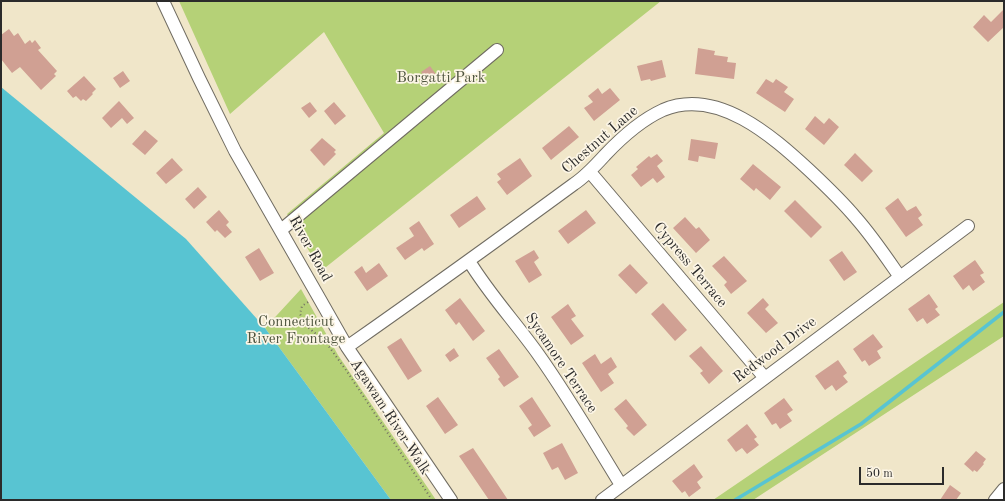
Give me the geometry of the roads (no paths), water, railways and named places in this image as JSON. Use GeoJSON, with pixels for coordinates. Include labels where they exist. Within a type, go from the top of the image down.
{"type":"FeatureCollection","features":[{"type":"Feature","properties":{"kind":"street","name":"River Road"},"geometry":{"type":"LineString","coordinates":[[163,1],[235,151],[318,296],[348,347],[451,500]]}},
{"type":"Feature","properties":{"kind":"street"},"geometry":{"type":"LineString","coordinates":[[281,230],[497,50]]}},
{"type":"Feature","properties":{"kind":"street","name":"Chestnut Lane"},"geometry":{"type":"LineString","coordinates":[[348,347],[469,262],[584,177],[614,145],[632,130],[665,109],[677,106],[698,104],[728,112],[745,120],[770,137],[820,180],[855,217],[900,277]]}},
{"type":"Feature","properties":{"kind":"street","name":"Cypress Terrace"},"geometry":{"type":"LineString","coordinates":[[590,172],[765,378]]}},
{"type":"Feature","properties":{"kind":"street","name":"Redwood Drive"},"geometry":{"type":"LineString","coordinates":[[602,500],[968,226]]}},
{"type":"Feature","properties":{"kind":"street","name":"Sycamore Terrace"},"geometry":{"type":"LineString","coordinates":[[469,262],[484,284],[524,334],[547,367],[621,485]]}},
{"type":"Feature","properties":{"kind":"street"},"geometry":{"type":"LineString","coordinates":[[995,500],[1004,489]]}},
{"type":"Feature","properties":{"kind":"water"},"geometry":{"type":"Polygon","coordinates":[[[1,87],[186,239],[265,328],[391,500],[1,500],[1,87]]]}},
{"type":"Feature","properties":{"kind":"waterway"},"geometry":{"type":"LineString","coordinates":[[735,500],[861,424],[1004,312]]}},
{"type":"Feature","properties":{"kind":"park label","name":"Borgatti Park"},"geometry":{"type":"Point","coordinates":[441,78]}},
{"type":"Feature","properties":{"kind":"park label","name":"Connecticut River Frontage"},"geometry":{"type":"Point","coordinates":[296,330]}}]}
